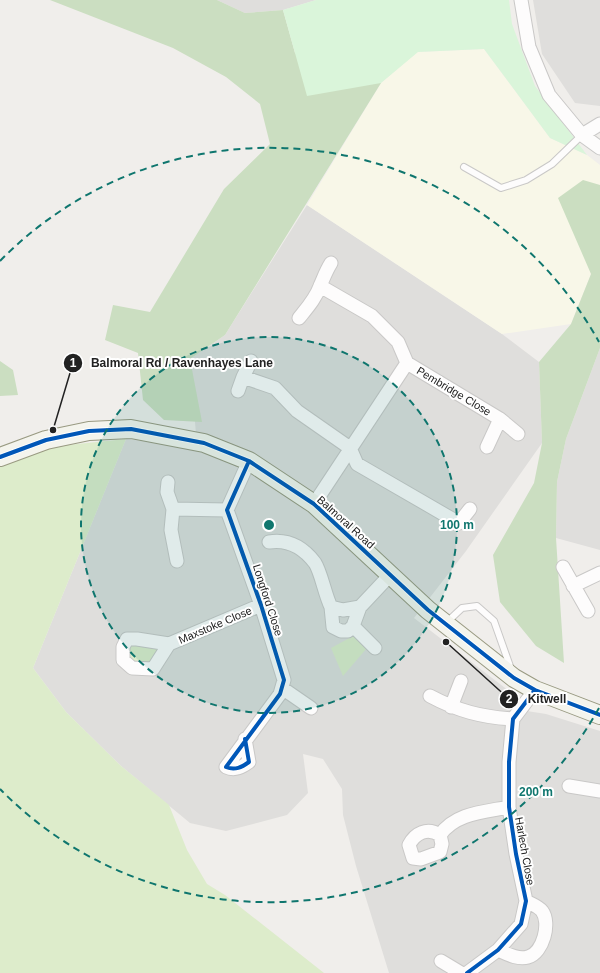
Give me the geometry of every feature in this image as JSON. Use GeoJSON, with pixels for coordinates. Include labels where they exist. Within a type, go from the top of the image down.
{"type":"FeatureCollection","features":[{"type":"Feature","properties":{"kind":"street"},"geometry":{"type":"LineString","coordinates":[[521,0],[529,47],[549,95],[582,135],[600,148]]}},
{"type":"Feature","properties":{"kind":"street"},"geometry":{"type":"LineString","coordinates":[[582,135],[600,124]]}},
{"type":"Feature","properties":{"kind":"street"},"geometry":{"type":"LineString","coordinates":[[299,318],[320,286],[323,275],[331,263]]}},
{"type":"Feature","properties":{"kind":"street","name":"Pembridge Close"},"geometry":{"type":"LineString","coordinates":[[320,286],[372,316],[398,342],[407,363],[500,419],[518,434]]}},
{"type":"Feature","properties":{"kind":"street"},"geometry":{"type":"LineString","coordinates":[[238,391],[243,377],[252,360]]}},
{"type":"Feature","properties":{"kind":"street","name":"Pembridge Close"},"geometry":{"type":"LineString","coordinates":[[314,504],[407,363]]}},
{"type":"Feature","properties":{"kind":"street"},"geometry":{"type":"LineString","coordinates":[[243,377],[275,388],[297,411],[350,448],[357,464],[459,523],[470,509]]}},
{"type":"Feature","properties":{"kind":"street","name":"Pembridge Close"},"geometry":{"type":"LineString","coordinates":[[487,447],[500,419]]}},
{"type":"Feature","properties":{"kind":"street","name":"Balmoral Road"},"geometry":{"type":"LineString","coordinates":[[0,456],[36,442],[54,438],[88,431],[131,429],[204,443],[249,461],[314,504],[445,624],[514,678],[535,690],[600,715]]}},
{"type":"Feature","properties":{"kind":"street"},"geometry":{"type":"LineString","coordinates":[[173,509],[227,510],[249,461]]}},
{"type":"Feature","properties":{"kind":"street"},"geometry":{"type":"LineString","coordinates":[[168,482],[168,492],[173,509],[171,530],[177,561]]}},
{"type":"Feature","properties":{"kind":"street","name":"Longford Close"},"geometry":{"type":"LineString","coordinates":[[227,510],[261,605],[284,680],[282,688]]}},
{"type":"Feature","properties":{"kind":"street"},"geometry":{"type":"LineString","coordinates":[[269,542],[281,540],[290,543],[315,564],[331,607],[333,627],[341,631],[348,631],[353,626],[360,607],[391,574]]}},
{"type":"Feature","properties":{"kind":"street"},"geometry":{"type":"LineString","coordinates":[[563,567],[588,611]]}},
{"type":"Feature","properties":{"kind":"street"},"geometry":{"type":"LineString","coordinates":[[573,586],[600,573]]}},
{"type":"Feature","properties":{"kind":"street","name":"Maxstoke Close"},"geometry":{"type":"LineString","coordinates":[[169,644],[261,605]]}},
{"type":"Feature","properties":{"kind":"street"},"geometry":{"type":"LineString","coordinates":[[331,607],[343,610],[360,607]]}},
{"type":"Feature","properties":{"kind":"street"},"geometry":{"type":"LineString","coordinates":[[353,626],[374,648]]}},
{"type":"Feature","properties":{"kind":"street"},"geometry":{"type":"LineString","coordinates":[[451,707],[461,681]]}},
{"type":"Feature","properties":{"kind":"street"},"geometry":{"type":"LineString","coordinates":[[245,740],[282,688],[311,708]]}},
{"type":"Feature","properties":{"kind":"street"},"geometry":{"type":"LineString","coordinates":[[430,696],[451,707],[483,717],[513,719],[535,690]]}},
{"type":"Feature","properties":{"kind":"street","name":"Harlech Close"},"geometry":{"type":"LineString","coordinates":[[467,973],[498,950],[520,924],[526,901],[516,854],[509,807],[509,762],[513,719]]}},
{"type":"Feature","properties":{"kind":"street"},"geometry":{"type":"LineString","coordinates":[[570,786],[600,791]]}},
{"type":"Feature","properties":{"kind":"street","name":"Harlech Close"},"geometry":{"type":"LineString","coordinates":[[440,835],[446,826],[458,818],[509,807]]}},
{"type":"Feature","properties":{"kind":"street","name":"Harlech Close"},"geometry":{"type":"LineString","coordinates":[[498,950],[516,957],[528,957],[536,952],[542,942],[546,920],[542,911],[526,901]]}},
{"type":"Feature","properties":{"kind":"street"},"geometry":{"type":"LineString","coordinates":[[441,961],[461,973]]}},
{"type":"Feature","properties":{"kind":"lane"},"geometry":{"type":"LineString","coordinates":[[464,167],[501,188],[526,180],[552,164],[582,135]]}},
{"type":"Feature","properties":{"kind":"lane"},"geometry":{"type":"LineString","coordinates":[[445,624],[462,608],[477,606],[494,621],[514,678]]}},
{"type":"Feature","properties":{"kind":"shaded area"},"geometry":{"type":"Polygon","coordinates":[[[217,0],[316,0],[283,10],[245,13],[217,0]]]}},
{"type":"Feature","properties":{"kind":"shaded area"},"geometry":{"type":"Polygon","coordinates":[[[533,0],[600,0],[600,106],[575,103],[542,54],[533,0]]]}},
{"type":"Feature","properties":{"kind":"shaded area"},"geometry":{"type":"Polygon","coordinates":[[[484,49],[550,138],[587,155],[600,165],[600,252],[571,324],[502,334],[307,205],[381,83],[417,52],[484,49]]]}},
{"type":"Feature","properties":{"kind":"shaded area"},"geometry":{"type":"Polygon","coordinates":[[[307,205],[502,334],[539,362],[542,443],[466,551],[414,618],[513,694],[527,711],[546,714],[600,731],[600,973],[389,973],[356,866],[343,815],[342,789],[323,759],[303,754],[308,793],[287,815],[226,831],[190,823],[121,766],[66,712],[33,668],[126,439],[197,447],[190,359],[225,335],[307,205]]]}},
{"type":"Feature","properties":{"kind":"shaded area"},"geometry":{"type":"Polygon","coordinates":[[[600,348],[600,550],[556,538],[557,482],[566,439],[600,348]]]}},
{"type":"Feature","properties":{"kind":"green space"},"geometry":{"type":"Polygon","coordinates":[[[50,0],[217,0],[245,13],[283,10],[295,53],[366,64],[381,83],[225,335],[190,359],[202,422],[164,420],[143,400],[138,353],[105,340],[113,305],[150,312],[224,189],[270,144],[260,104],[226,77],[173,48],[50,0]]]}},
{"type":"Feature","properties":{"kind":"green space"},"geometry":{"type":"Polygon","coordinates":[[[316,0],[509,0],[512,24],[535,86],[587,155],[550,138],[484,49],[418,52],[381,83],[307,96],[283,10],[316,0]]]}},
{"type":"Feature","properties":{"kind":"green space"},"geometry":{"type":"Polygon","coordinates":[[[583,180],[600,185],[600,348],[566,439],[557,482],[556,538],[564,663],[536,646],[500,602],[493,555],[534,483],[542,443],[539,362],[571,324],[591,274],[558,198],[583,180]]]}},
{"type":"Feature","properties":{"kind":"green space"},"geometry":{"type":"Polygon","coordinates":[[[0,361],[13,370],[18,395],[0,396],[0,361]]]}},
{"type":"Feature","properties":{"kind":"green space"},"geometry":{"type":"Polygon","coordinates":[[[126,439],[33,668],[66,712],[121,766],[169,805],[187,850],[207,884],[225,895],[324,973],[0,973],[0,467],[48,447],[126,439]]]}},
{"type":"Feature","properties":{"kind":"green space"},"geometry":{"type":"Polygon","coordinates":[[[355,635],[367,648],[343,676],[331,648],[355,635]]]}},
{"type":"Feature","properties":{"kind":"green space"},"geometry":{"type":"Polygon","coordinates":[[[130,644],[157,646],[157,661],[138,667],[127,654],[130,644]]]}},
{"type":"Feature","properties":{"kind":"cycle path"},"geometry":{"type":"LineString","coordinates":[[0,457],[46,440],[89,431],[131,429],[204,443],[249,461],[314,504],[428,610],[514,678],[535,690],[600,715]]}},
{"type":"Feature","properties":{"kind":"cycle path"},"geometry":{"type":"LineString","coordinates":[[245,739],[249,762],[238,768],[232,769],[226,767],[280,694],[284,680],[261,605],[227,510],[249,461]]}},
{"type":"Feature","properties":{"kind":"cycle path"},"geometry":{"type":"LineString","coordinates":[[467,973],[498,950],[521,924],[526,901],[516,854],[509,807],[509,762],[513,719],[535,690]]}},
{"type":"Feature","properties":{"kind":"place","name":"Balmoral Rd / Ravenhayes Lane"},"geometry":{"type":"Point","coordinates":[53,430]}},
{"type":"Feature","properties":{"kind":"place","name":"Kitwell"},"geometry":{"type":"Point","coordinates":[446,642]}}]}
